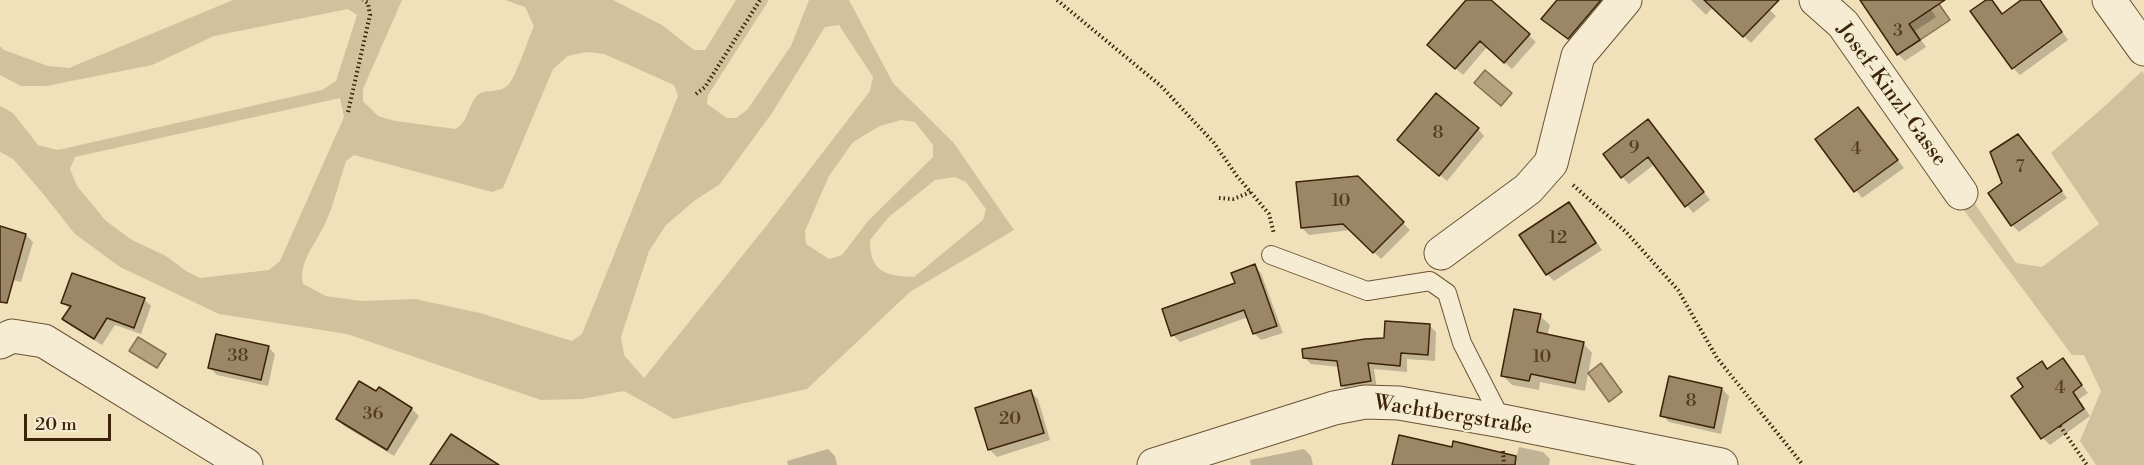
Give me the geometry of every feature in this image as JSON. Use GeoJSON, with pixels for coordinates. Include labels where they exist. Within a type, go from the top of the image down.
{"type":"FeatureCollection","features":[{"type":"Feature","properties":{"kind":"street"},"geometry":{"type":"LineString","coordinates":[[1441,253],[1528,189],[1551,163],[1578,56],[1624,0]]}},
{"type":"Feature","properties":{"kind":"street","name":"Josef-Kinzl-Gasse"},"geometry":{"type":"LineString","coordinates":[[1816,0],[1843,24],[1961,193]]}},
{"type":"Feature","properties":{"kind":"street"},"geometry":{"type":"LineString","coordinates":[[2109,0],[2144,49]]}},
{"type":"Feature","properties":{"kind":"street"},"geometry":{"type":"LineString","coordinates":[[0,342],[12,336],[44,341],[246,465]]}},
{"type":"Feature","properties":{"kind":"street","name":"Wachtbergstraße"},"geometry":{"type":"LineString","coordinates":[[1154,465],[1334,408],[1365,402],[1399,403],[1502,421],[1722,465]]}},
{"type":"Feature","properties":{"kind":"lane"},"geometry":{"type":"LineString","coordinates":[[1271,255],[1367,291],[1430,281],[1447,292],[1462,343],[1502,421]]}},
{"type":"Feature","properties":{"kind":"path"},"geometry":{"type":"LineString","coordinates":[[348,112],[370,15],[368,3],[363,0]]}},
{"type":"Feature","properties":{"kind":"path"},"geometry":{"type":"LineString","coordinates":[[696,94],[705,87],[760,0]]}},
{"type":"Feature","properties":{"kind":"path"},"geometry":{"type":"LineString","coordinates":[[1057,0],[1161,86],[1214,143],[1269,214],[1274,236],[1271,255]]}},
{"type":"Feature","properties":{"kind":"path"},"geometry":{"type":"LineString","coordinates":[[1551,163],[1626,232],[1678,290],[1717,358],[1803,465]]}},
{"type":"Feature","properties":{"kind":"path"},"geometry":{"type":"LineString","coordinates":[[1219,198],[1233,199],[1251,192]]}},
{"type":"Feature","properties":{"kind":"path"},"geometry":{"type":"LineString","coordinates":[[2060,426],[2087,465]]}},
{"type":"Feature","properties":{"kind":"shaded area"},"geometry":{"type":"Polygon","coordinates":[[[233,0],[402,0],[363,89],[363,101],[378,116],[395,121],[456,129],[463,122],[472,102],[478,95],[500,90],[508,85],[534,26],[525,7],[505,0],[613,0],[662,25],[694,50],[705,50],[736,0],[769,0],[708,95],[707,104],[727,118],[736,118],[747,110],[791,46],[809,0],[849,0],[893,83],[953,142],[1014,230],[910,292],[807,389],[674,419],[624,391],[582,399],[541,400],[347,334],[219,314],[120,267],[75,234],[13,159],[0,152],[0,106],[13,113],[38,145],[58,150],[322,90],[336,81],[357,15],[348,9],[214,36],[152,65],[46,86],[21,86],[0,75],[0,46],[4,50],[48,66],[69,68],[233,0]],[[839,25],[825,27],[772,113],[720,184],[694,201],[666,225],[649,251],[621,337],[624,355],[644,378],[767,225],[870,91],[873,77],[839,25]],[[586,52],[568,56],[553,69],[503,188],[492,192],[354,155],[346,161],[325,224],[305,261],[303,284],[326,296],[361,301],[415,299],[480,313],[572,341],[582,334],[678,96],[674,85],[604,54],[586,52]],[[340,98],[75,157],[70,169],[77,186],[106,221],[132,240],[166,256],[200,278],[269,270],[280,261],[344,117],[340,98]],[[901,120],[880,126],[853,142],[829,176],[805,231],[806,244],[829,259],[842,255],[868,221],[933,157],[933,145],[915,122],[901,120]],[[955,177],[935,180],[889,217],[870,240],[873,259],[876,266],[887,273],[914,277],[983,220],[986,209],[966,182],[955,177]]]}},
{"type":"Feature","properties":{"kind":"shaded area"},"geometry":{"type":"Polygon","coordinates":[[[1939,4],[1950,20],[1920,40],[1909,24],[1939,4]]]}},
{"type":"Feature","properties":{"kind":"shaded area"},"geometry":{"type":"Polygon","coordinates":[[[1485,70],[1512,93],[1501,106],[1474,83],[1485,70]]]}},
{"type":"Feature","properties":{"kind":"shaded area"},"geometry":{"type":"Polygon","coordinates":[[[2142,71],[2144,74],[2144,465],[2096,465],[2080,441],[2101,391],[2084,355],[2072,355],[1957,201],[1968,194],[2016,263],[2042,267],[2099,224],[2051,153],[2142,71]]]}},
{"type":"Feature","properties":{"kind":"shaded area"},"geometry":{"type":"Polygon","coordinates":[[[138,337],[166,354],[157,368],[129,351],[138,337]]]}},
{"type":"Feature","properties":{"kind":"shaded area"},"geometry":{"type":"Polygon","coordinates":[[[1601,363],[1622,392],[1609,402],[1588,373],[1601,363]]]}},
{"type":"Feature","properties":{"kind":"building"},"geometry":{"type":"Polygon","coordinates":[[[1466,0],[1491,0],[1530,34],[1504,63],[1480,41],[1455,69],[1427,45],[1466,0]]]}},
{"type":"Feature","properties":{"kind":"building"},"geometry":{"type":"Polygon","coordinates":[[[1557,0],[1601,0],[1568,39],[1541,19],[1557,0]]]}},
{"type":"Feature","properties":{"kind":"building"},"geometry":{"type":"Polygon","coordinates":[[[1704,0],[1779,0],[1743,37],[1704,0]]]}},
{"type":"Feature","properties":{"kind":"building"},"geometry":{"type":"Polygon","coordinates":[[[1860,0],[1945,0],[1909,24],[1920,40],[1897,55],[1860,0]]]}},
{"type":"Feature","properties":{"kind":"building"},"geometry":{"type":"Polygon","coordinates":[[[1986,0],[1992,0],[2002,14],[2021,0],[2040,0],[2062,32],[2012,69],[1970,11],[1986,0]]]}},
{"type":"Feature","properties":{"kind":"building"},"geometry":{"type":"Polygon","coordinates":[[[1436,93],[1479,128],[1439,176],[1397,140],[1436,93]]]}},
{"type":"Feature","properties":{"kind":"building"},"geometry":{"type":"Polygon","coordinates":[[[1858,107],[1898,160],[1854,192],[1815,139],[1858,107]]]}},
{"type":"Feature","properties":{"kind":"building"},"geometry":{"type":"Polygon","coordinates":[[[1648,119],[1704,192],[1685,207],[1648,157],[1621,178],[1603,154],[1648,119]]]}},
{"type":"Feature","properties":{"kind":"building"},"geometry":{"type":"Polygon","coordinates":[[[2018,134],[2062,191],[2011,226],[1988,193],[2002,183],[1990,152],[2018,134]]]}},
{"type":"Feature","properties":{"kind":"building"},"geometry":{"type":"Polygon","coordinates":[[[1358,176],[1404,222],[1373,253],[1343,224],[1301,228],[1296,182],[1358,176]]]}},
{"type":"Feature","properties":{"kind":"building"},"geometry":{"type":"Polygon","coordinates":[[[1569,202],[1596,243],[1546,275],[1519,235],[1569,202]]]}},
{"type":"Feature","properties":{"kind":"building"},"geometry":{"type":"Polygon","coordinates":[[[0,226],[26,234],[7,303],[0,302],[0,226]]]}},
{"type":"Feature","properties":{"kind":"building"},"geometry":{"type":"Polygon","coordinates":[[[1255,264],[1277,326],[1253,334],[1244,310],[1171,336],[1162,309],[1235,283],[1231,273],[1255,264]]]}},
{"type":"Feature","properties":{"kind":"building"},"geometry":{"type":"Polygon","coordinates":[[[72,273],[145,298],[134,328],[107,318],[94,339],[62,319],[71,306],[61,303],[72,273]]]}},
{"type":"Feature","properties":{"kind":"building"},"geometry":{"type":"Polygon","coordinates":[[[1514,309],[1541,314],[1537,332],[1584,342],[1575,383],[1531,374],[1529,381],[1501,376],[1514,309]]]}},
{"type":"Feature","properties":{"kind":"building"},"geometry":{"type":"Polygon","coordinates":[[[1385,321],[1430,324],[1428,355],[1401,353],[1400,366],[1368,363],[1371,381],[1341,386],[1337,361],[1303,358],[1302,349],[1384,338],[1385,321]]]}},
{"type":"Feature","properties":{"kind":"building"},"geometry":{"type":"Polygon","coordinates":[[[216,334],[269,346],[261,380],[208,368],[216,334]]]}},
{"type":"Feature","properties":{"kind":"building"},"geometry":{"type":"Polygon","coordinates":[[[2063,358],[2082,385],[2073,392],[2084,409],[2041,439],[2011,396],[2023,387],[2017,378],[2042,361],[2047,369],[2063,358]]]}},
{"type":"Feature","properties":{"kind":"building"},"geometry":{"type":"Polygon","coordinates":[[[1669,376],[1722,388],[1714,428],[1660,416],[1669,376]]]}},
{"type":"Feature","properties":{"kind":"building"},"geometry":{"type":"Polygon","coordinates":[[[359,381],[376,391],[379,387],[412,408],[387,450],[336,419],[359,381]]]}},
{"type":"Feature","properties":{"kind":"building"},"geometry":{"type":"Polygon","coordinates":[[[1031,390],[1044,433],[988,450],[975,408],[1031,390]]]}},
{"type":"Feature","properties":{"kind":"building"},"geometry":{"type":"Polygon","coordinates":[[[451,434],[499,465],[430,465],[451,434]]]}},
{"type":"Feature","properties":{"kind":"building"},"geometry":{"type":"Polygon","coordinates":[[[1399,435],[1452,447],[1453,441],[1516,456],[1515,465],[1392,465],[1399,435]]]}}]}
